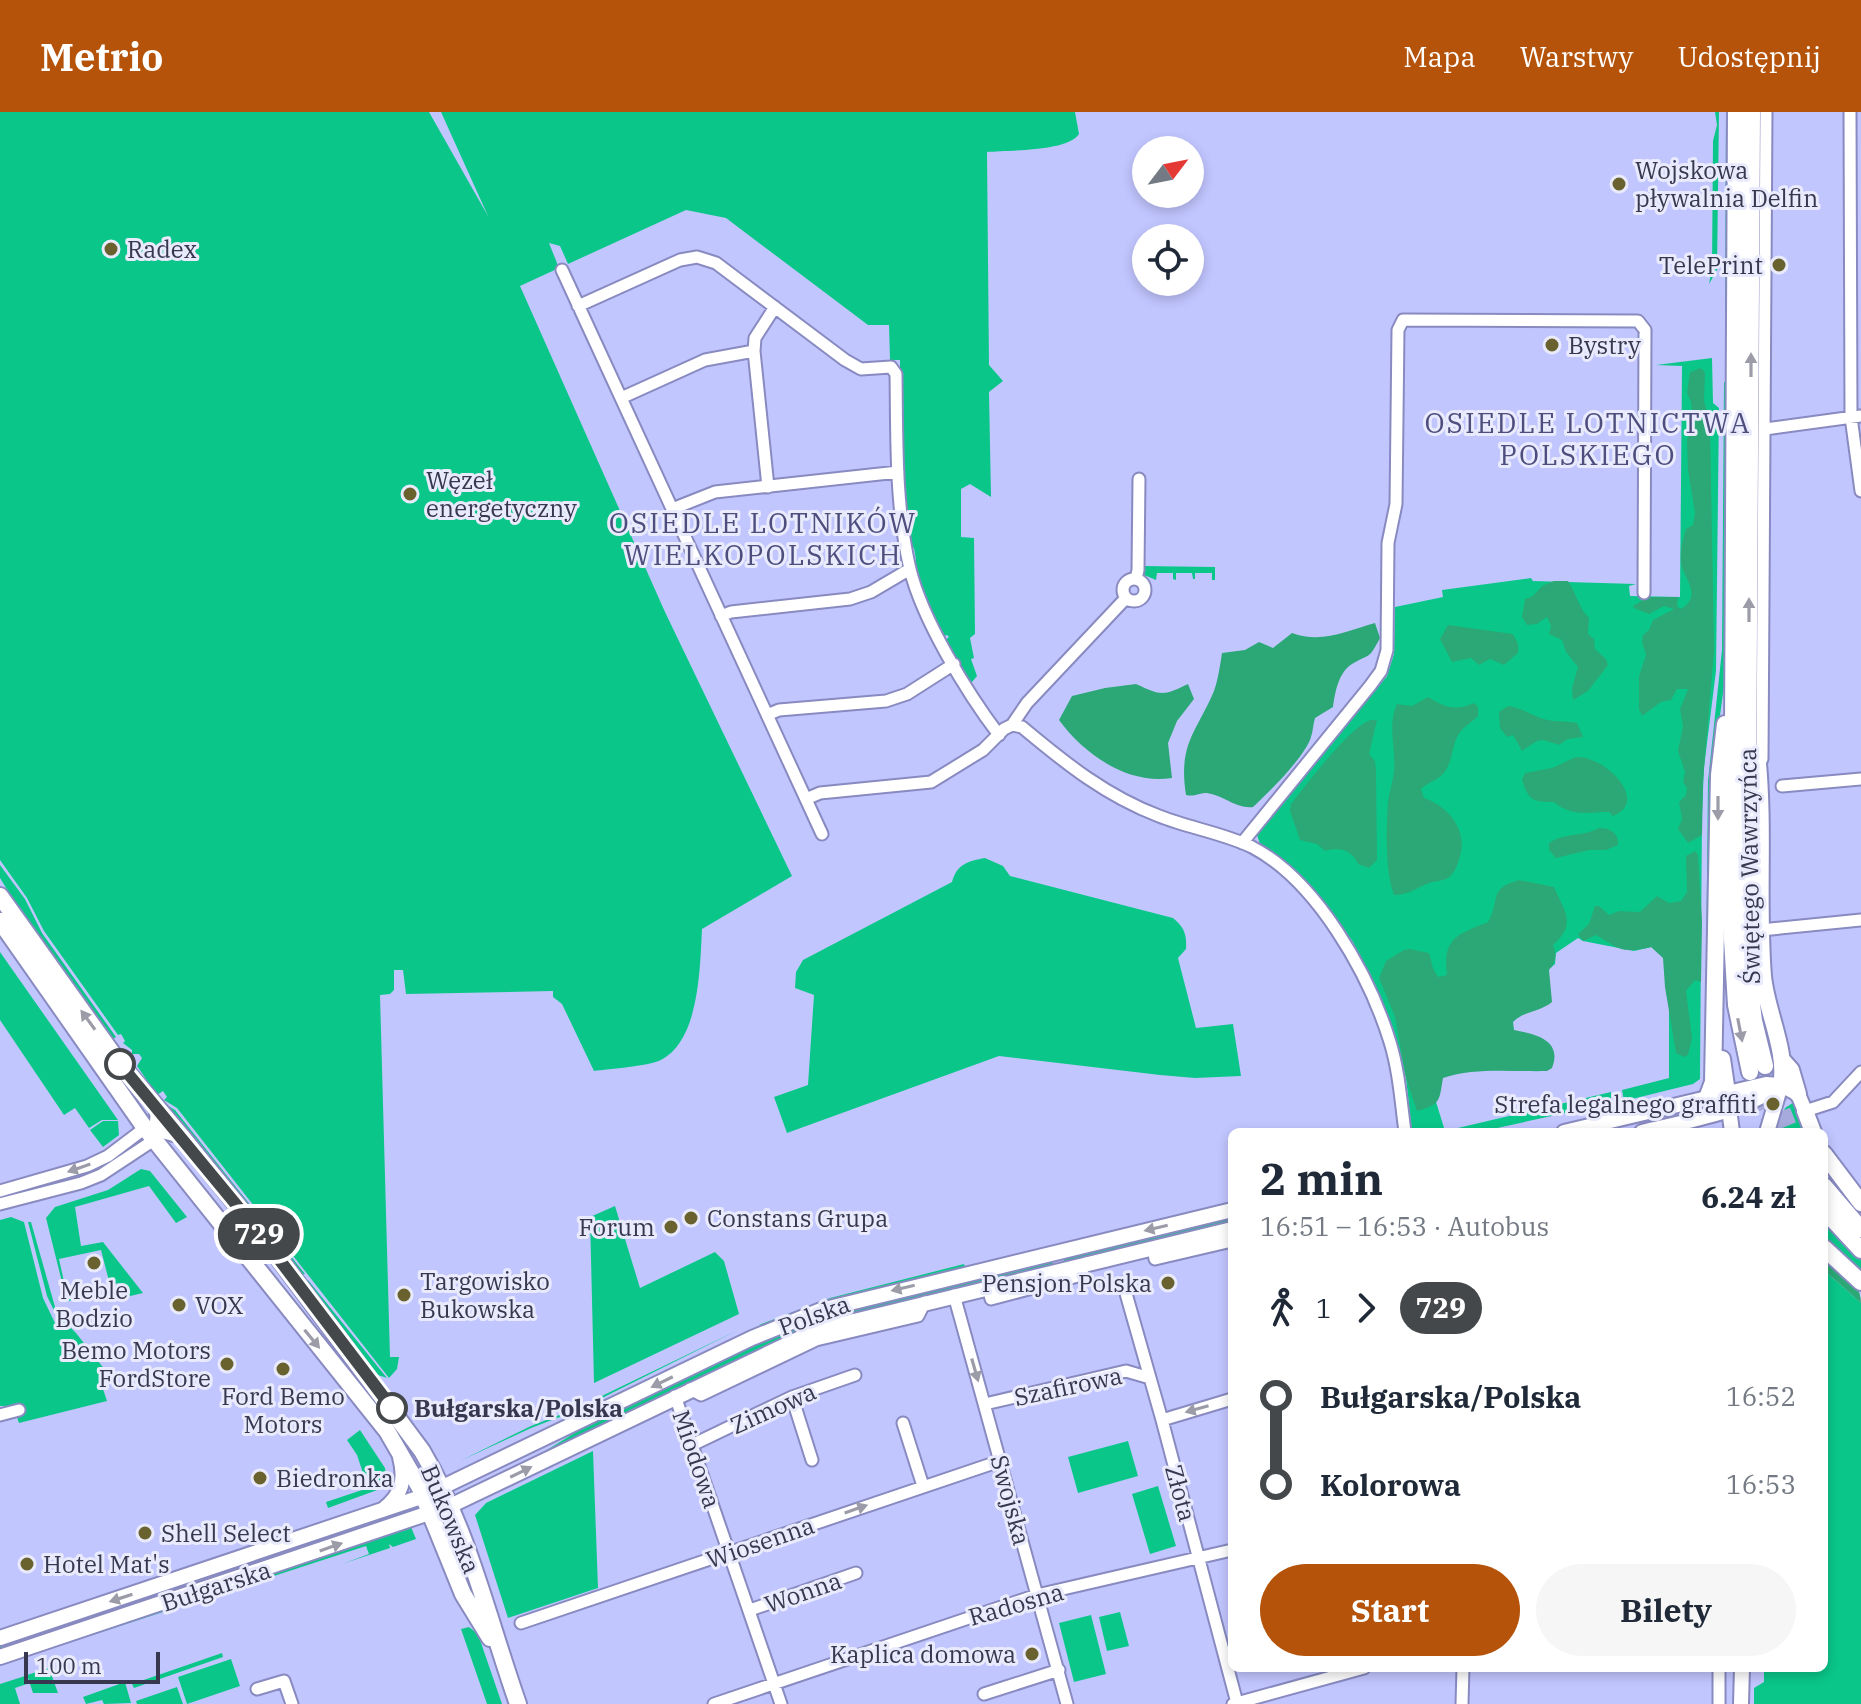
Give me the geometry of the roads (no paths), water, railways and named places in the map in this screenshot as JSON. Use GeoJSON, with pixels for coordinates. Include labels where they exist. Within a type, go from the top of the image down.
{"type":"FeatureCollection","features":[{"type":"Feature","properties":{"kind":"main road"},"geometry":{"type":"LineString","coordinates":[[1707,1098],[1713,1082],[1717,994],[1719,775],[1734,675],[1736,112]]}},
{"type":"Feature","properties":{"kind":"main road"},"geometry":{"type":"LineString","coordinates":[[1752,112],[1749,664],[1761,799],[1761,930],[1766,997],[1782,1059],[1781,1085]]}},
{"type":"Feature","properties":{"kind":"main road","name":"Świętego Wawrzyńca"},"geometry":{"type":"LineString","coordinates":[[1734,675],[1733,971],[1738,1020],[1758,1069],[1747,962],[1749,664]]}},
{"type":"Feature","properties":{"kind":"main road","name":"Bukowska"},"geometry":{"type":"LineString","coordinates":[[0,896],[120,1064],[183,1138],[407,1427],[443,1488],[518,1704]]}},
{"type":"Feature","properties":{"kind":"main road","name":"Bukowska"},"geometry":{"type":"LineString","coordinates":[[0,921],[151,1133],[337,1371],[372,1410],[424,1496],[463,1594],[502,1657]]}},
{"type":"Feature","properties":{"kind":"main road"},"geometry":{"type":"LineString","coordinates":[[1717,994],[1720,1047],[1728,1101]]}},
{"type":"Feature","properties":{"kind":"main road"},"geometry":{"type":"LineString","coordinates":[[1782,1059],[1791,1070],[1798,1094]]}},
{"type":"Feature","properties":{"kind":"main road"},"geometry":{"type":"LineString","coordinates":[[1805,1111],[1811,1128]]}},
{"type":"Feature","properties":{"kind":"main road"},"geometry":{"type":"LineString","coordinates":[[1828,1159],[1861,1203]]}},
{"type":"Feature","properties":{"kind":"main road"},"geometry":{"type":"LineString","coordinates":[[1828,1191],[1861,1229]]}},
{"type":"Feature","properties":{"kind":"main road"},"geometry":{"type":"LineString","coordinates":[[1828,1214],[1861,1250]]}},
{"type":"Feature","properties":{"kind":"main road"},"geometry":{"type":"LineString","coordinates":[[1828,1252],[1861,1282]]}},
{"type":"Feature","properties":{"kind":"street"},"geometry":{"type":"LineString","coordinates":[[1761,799],[1766,112]]}},
{"type":"Feature","properties":{"kind":"street"},"geometry":{"type":"LineString","coordinates":[[1850,112],[1856,417],[1861,491]]}},
{"type":"Feature","properties":{"kind":"street"},"geometry":{"type":"LineString","coordinates":[[578,306],[680,260],[697,257],[716,263],[845,360],[861,369],[891,367],[896,374],[898,472],[903,534],[910,569],[925,613],[999,735]]}},
{"type":"Feature","properties":{"kind":"street"},"geometry":{"type":"LineString","coordinates":[[562,270],[822,834]]}},
{"type":"Feature","properties":{"kind":"street"},"geometry":{"type":"LineString","coordinates":[[768,487],[754,351],[755,338],[775,307]]}},
{"type":"Feature","properties":{"kind":"street"},"geometry":{"type":"LineString","coordinates":[[1242,843],[1377,678],[1387,650],[1388,543],[1396,504],[1394,454],[1398,330],[1403,320],[1642,323],[1645,330],[1644,593]]}},
{"type":"Feature","properties":{"kind":"street"},"geometry":{"type":"LineString","coordinates":[[621,398],[705,360],[754,351]]}},
{"type":"Feature","properties":{"kind":"street"},"geometry":{"type":"LineString","coordinates":[[1765,429],[1856,417]]}},
{"type":"Feature","properties":{"kind":"street"},"geometry":{"type":"LineString","coordinates":[[672,509],[715,492],[898,472]]}},
{"type":"Feature","properties":{"kind":"street"},"geometry":{"type":"LineString","coordinates":[[806,799],[820,793],[931,782],[983,750],[1012,725],[1027,703],[1126,598],[1134,601],[1143,596],[1144,585],[1136,579],[1139,564],[1139,479]]}},
{"type":"Feature","properties":{"kind":"street"},"geometry":{"type":"LineString","coordinates":[[721,616],[731,612],[850,599],[871,592],[910,569]]}},
{"type":"Feature","properties":{"kind":"street"},"geometry":{"type":"LineString","coordinates":[[767,715],[779,710],[886,701],[907,694],[954,664]]}},
{"type":"Feature","properties":{"kind":"street"},"geometry":{"type":"LineString","coordinates":[[1012,725],[1022,727],[1084,777],[1120,798],[1160,817],[1242,843],[1283,869],[1328,917],[1348,946],[1390,1041],[1397,1068],[1404,1128]]}},
{"type":"Feature","properties":{"kind":"street"},"geometry":{"type":"LineString","coordinates":[[1782,786],[1861,779]]}},
{"type":"Feature","properties":{"kind":"street"},"geometry":{"type":"LineString","coordinates":[[1761,930],[1861,920]]}},
{"type":"Feature","properties":{"kind":"street"},"geometry":{"type":"LineString","coordinates":[[1781,1085],[1798,1094],[1805,1111],[1833,1102],[1861,1072]]}},
{"type":"Feature","properties":{"kind":"street"},"geometry":{"type":"LineString","coordinates":[[1581,1128],[1707,1098],[1759,1100],[1781,1085]]}},
{"type":"Feature","properties":{"kind":"street"},"geometry":{"type":"LineString","coordinates":[[1768,1128],[1781,1085]]}},
{"type":"Feature","properties":{"kind":"street"},"geometry":{"type":"LineString","coordinates":[[1658,1128],[1712,1115],[1728,1101]]}},
{"type":"Feature","properties":{"kind":"street"},"geometry":{"type":"LineString","coordinates":[[1728,1101],[1731,1128]]}},
{"type":"Feature","properties":{"kind":"street"},"geometry":{"type":"LineString","coordinates":[[0,1204],[101,1175],[151,1133],[154,1103]]}},
{"type":"Feature","properties":{"kind":"street"},"geometry":{"type":"LineString","coordinates":[[1712,1115],[1728,1128]]}},
{"type":"Feature","properties":{"kind":"street"},"geometry":{"type":"LineString","coordinates":[[0,1191],[87,1166],[151,1133],[183,1138]]}},
{"type":"Feature","properties":{"kind":"street","name":"Polska"},"geometry":{"type":"LineString","coordinates":[[424,1496],[752,1338],[821,1310],[1228,1211]]}},
{"type":"Feature","properties":{"kind":"street","name":"Polska"},"geometry":{"type":"LineString","coordinates":[[1154,1253],[1228,1230]]}},
{"type":"Feature","properties":{"kind":"street","name":"Polska"},"geometry":{"type":"LineString","coordinates":[[431,1513],[817,1330],[1087,1263],[1228,1242]]}},
{"type":"Feature","properties":{"kind":"street","name":"Złota"},"geometry":{"type":"LineString","coordinates":[[1123,1283],[1162,1420],[1235,1704]]}},
{"type":"Feature","properties":{"kind":"street","name":"Swojska"},"geometry":{"type":"LineString","coordinates":[[954,1295],[1067,1704]]}},
{"type":"Feature","properties":{"kind":"street","name":"Szafirowa"},"geometry":{"type":"LineString","coordinates":[[985,1404],[1126,1371],[1150,1378]]}},
{"type":"Feature","properties":{"kind":"street","name":"Zimowa"},"geometry":{"type":"LineString","coordinates":[[692,1445],[792,1397],[855,1375]]}},
{"type":"Feature","properties":{"kind":"street","name":"Miodowa"},"geometry":{"type":"LineString","coordinates":[[675,1396],[781,1704]]}},
{"type":"Feature","properties":{"kind":"street"},"geometry":{"type":"LineString","coordinates":[[792,1397],[812,1460]]}},
{"type":"Feature","properties":{"kind":"street"},"geometry":{"type":"LineString","coordinates":[[1162,1420],[1228,1400]]}},
{"type":"Feature","properties":{"kind":"street"},"geometry":{"type":"LineString","coordinates":[[0,1415],[19,1410]]}},
{"type":"Feature","properties":{"kind":"street"},"geometry":{"type":"LineString","coordinates":[[903,1423],[923,1486]]}},
{"type":"Feature","properties":{"kind":"street"},"geometry":{"type":"LineString","coordinates":[[381,1512],[402,1489],[403,1468],[397,1447]]}},
{"type":"Feature","properties":{"kind":"street","name":"Wiosenna"},"geometry":{"type":"LineString","coordinates":[[521,1623],[1000,1461]]}},
{"type":"Feature","properties":{"kind":"street","name":"Bułgarska"},"geometry":{"type":"LineString","coordinates":[[0,1638],[424,1496]]}},
{"type":"Feature","properties":{"kind":"street","name":"Bułgarska"},"geometry":{"type":"LineString","coordinates":[[0,1657],[431,1513]]}},
{"type":"Feature","properties":{"kind":"street","name":"Radosna"},"geometry":{"type":"LineString","coordinates":[[714,1704],[1037,1595],[1228,1551]]}},
{"type":"Feature","properties":{"kind":"street","name":"Wonna"},"geometry":{"type":"LineString","coordinates":[[750,1610],[856,1573]]}},
{"type":"Feature","properties":{"kind":"street"},"geometry":{"type":"LineString","coordinates":[[984,1694],[1059,1670]]}},
{"type":"Feature","properties":{"kind":"street"},"geometry":{"type":"LineString","coordinates":[[1235,1704],[1350,1672]]}},
{"type":"Feature","properties":{"kind":"street"},"geometry":{"type":"LineString","coordinates":[[1462,1704],[1463,1672]]}},
{"type":"Feature","properties":{"kind":"street"},"geometry":{"type":"LineString","coordinates":[[1719,1672],[1719,1704]]}},
{"type":"Feature","properties":{"kind":"street"},"geometry":{"type":"LineString","coordinates":[[1741,1704],[1742,1672]]}},
{"type":"Feature","properties":{"kind":"street"},"geometry":{"type":"LineString","coordinates":[[257,1689],[284,1681],[292,1704]]}},
{"type":"Feature","properties":{"kind":"tunnel"},"geometry":{"type":"LineString","coordinates":[[1765,1066],[1789,1128]]}},
{"type":"Feature","properties":{"kind":"tunnel"},"geometry":{"type":"LineString","coordinates":[[1750,1072],[1772,1128]]}},
{"type":"Feature","properties":{"kind":"place","name":"Wojskowa pływalnia Delfin"},"geometry":{"type":"Point","coordinates":[1619,184]}},
{"type":"Feature","properties":{"kind":"place","name":"Radex"},"geometry":{"type":"Point","coordinates":[111,249]}},
{"type":"Feature","properties":{"kind":"place","name":"TelePrint"},"geometry":{"type":"Point","coordinates":[1779,265]}},
{"type":"Feature","properties":{"kind":"place","name":"Bystry"},"geometry":{"type":"Point","coordinates":[1552,345]}},
{"type":"Feature","properties":{"kind":"place","name":"Węzeł energetyczny"},"geometry":{"type":"Point","coordinates":[410,494]}},
{"type":"Feature","properties":{"kind":"place","name":"Strefa legalnego graffiti"},"geometry":{"type":"Point","coordinates":[1773,1104]}},
{"type":"Feature","properties":{"kind":"place","name":"Constans Grupa"},"geometry":{"type":"Point","coordinates":[691,1218]}},
{"type":"Feature","properties":{"kind":"place","name":"Forum"},"geometry":{"type":"Point","coordinates":[671,1227]}},
{"type":"Feature","properties":{"kind":"place","name":"Meble Bodzio"},"geometry":{"type":"Point","coordinates":[94,1263]}},
{"type":"Feature","properties":{"kind":"place","name":"Pensjon Polska"},"geometry":{"type":"Point","coordinates":[1168,1283]}},
{"type":"Feature","properties":{"kind":"place","name":"Targowisko Bukowska"},"geometry":{"type":"Point","coordinates":[404,1295]}},
{"type":"Feature","properties":{"kind":"place","name":"VOX"},"geometry":{"type":"Point","coordinates":[179,1305]}},
{"type":"Feature","properties":{"kind":"place","name":"Bemo Motors FordStore"},"geometry":{"type":"Point","coordinates":[227,1364]}},
{"type":"Feature","properties":{"kind":"place","name":"Ford Bemo Motors"},"geometry":{"type":"Point","coordinates":[283,1369]}},
{"type":"Feature","properties":{"kind":"place","name":"Bułgarska/Polska"},"geometry":{"type":"Point","coordinates":[392,1408]}},
{"type":"Feature","properties":{"kind":"place","name":"Biedronka"},"geometry":{"type":"Point","coordinates":[260,1478]}},
{"type":"Feature","properties":{"kind":"place","name":"Shell Select"},"geometry":{"type":"Point","coordinates":[145,1533]}},
{"type":"Feature","properties":{"kind":"place","name":"Hotel Mat's"},"geometry":{"type":"Point","coordinates":[27,1564]}},
{"type":"Feature","properties":{"kind":"place","name":"Kaplica domowa"},"geometry":{"type":"Point","coordinates":[1032,1654]}},
{"type":"Feature","properties":{"kind":"district","name":"OSIEDLE LOTNICTWA POLSKIEGO"},"geometry":{"type":"Point","coordinates":[1588,438]}},
{"type":"Feature","properties":{"kind":"district","name":"OSIEDLE LOTNIKÓW WIELKOPOLSKICH"},"geometry":{"type":"Point","coordinates":[763,538]}}]}
